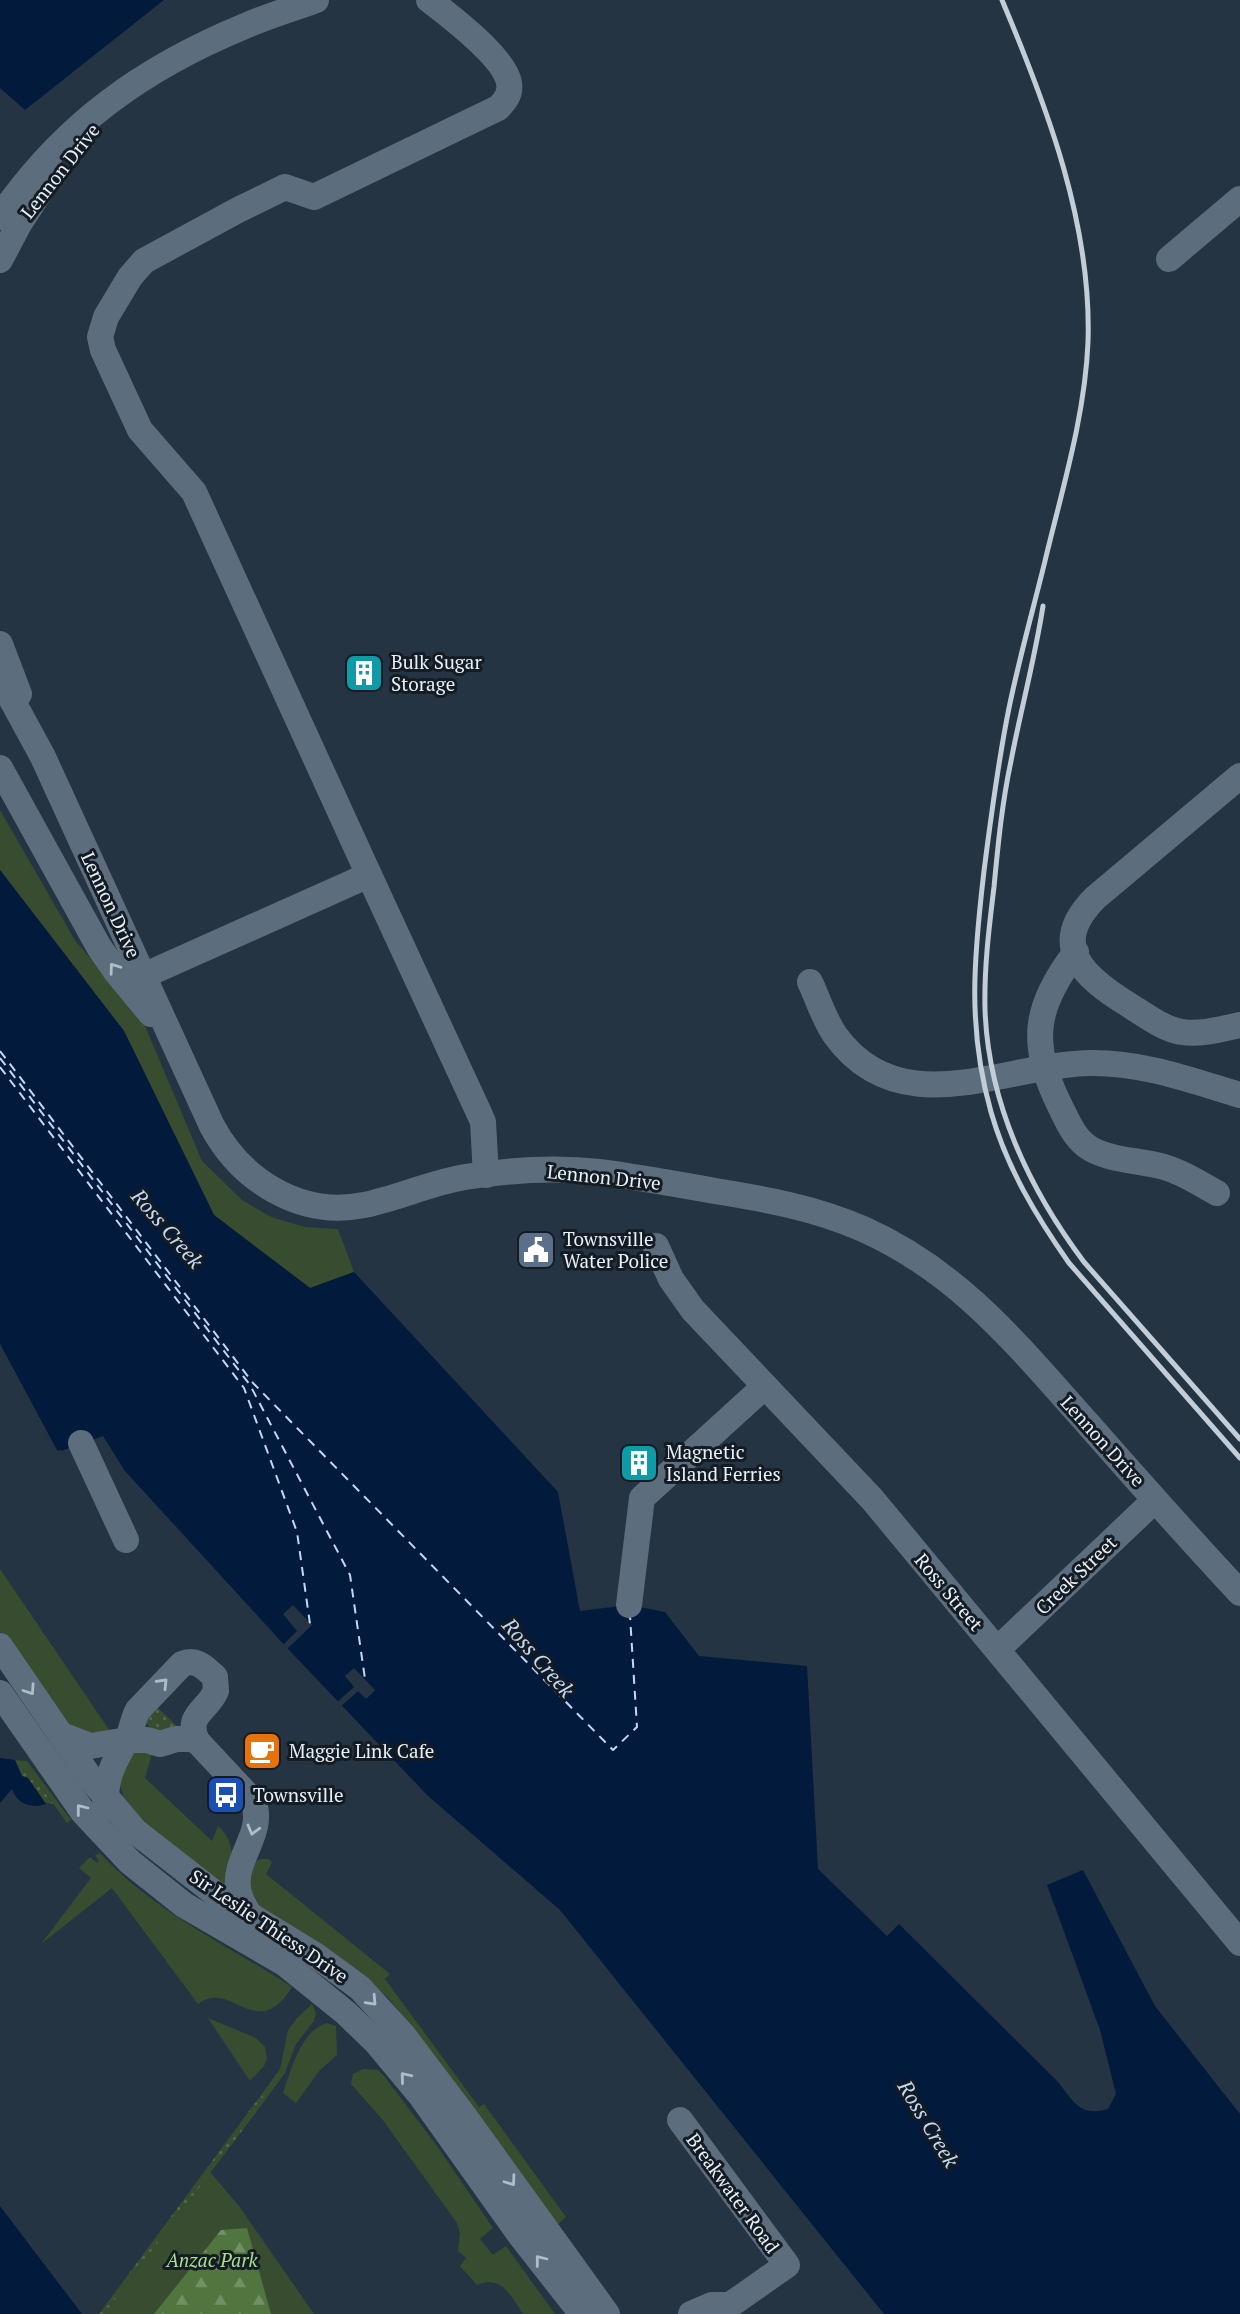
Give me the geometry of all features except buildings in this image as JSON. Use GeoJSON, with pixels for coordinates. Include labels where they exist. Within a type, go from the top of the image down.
{"type":"FeatureCollection","features":[{"type":"Feature","properties":{"kind":"street","name":"Lennon Drive"},"geometry":{"type":"LineString","coordinates":[[0,217],[35,171],[82,122],[118,94],[164,64],[274,7],[316,0]]}},
{"type":"Feature","properties":{"kind":"street"},"geometry":{"type":"LineString","coordinates":[[429,0],[461,24],[502,68],[509,83],[505,101],[498,107],[314,197],[285,187],[144,261],[130,277],[106,317],[100,337],[136,423],[194,492],[480,1115],[486,1175]]}},
{"type":"Feature","properties":{"kind":"street","name":"Lennon Drive"},"geometry":{"type":"LineString","coordinates":[[0,261],[19,224],[67,155],[116,103],[164,64]]}},
{"type":"Feature","properties":{"kind":"street"},"geometry":{"type":"LineString","coordinates":[[1169,258],[1240,199]]}},
{"type":"Feature","properties":{"kind":"street","name":"Lennon Drive"},"geometry":{"type":"LineString","coordinates":[[0,644],[43,757],[212,1126],[229,1154],[253,1178],[282,1195],[325,1207],[355,1207],[430,1185],[486,1175],[529,1170],[563,1170],[617,1175],[782,1202],[831,1216],[862,1229],[921,1261],[975,1302],[1016,1343],[1240,1593]]}},
{"type":"Feature","properties":{"kind":"street","name":"Lennon Drive"},"geometry":{"type":"LineString","coordinates":[[0,678],[43,757]]}},
{"type":"Feature","properties":{"kind":"street"},"geometry":{"type":"LineString","coordinates":[[0,768],[107,960],[172,1040]]}},
{"type":"Feature","properties":{"kind":"street"},"geometry":{"type":"LineString","coordinates":[[1240,776],[1095,898],[1082,912],[1073,942],[1082,968],[1096,983],[1165,1026],[1194,1032],[1240,1026]]}},
{"type":"Feature","properties":{"kind":"street"},"geometry":{"type":"LineString","coordinates":[[143,976],[369,874]]}},
{"type":"Feature","properties":{"kind":"street"},"geometry":{"type":"LineString","coordinates":[[1076,952],[1058,977],[1044,1005],[1040,1031],[1048,1080],[1074,1133],[1090,1148],[1166,1167],[1217,1193]]}},
{"type":"Feature","properties":{"kind":"street"},"geometry":{"type":"LineString","coordinates":[[810,982],[834,1034],[875,1071],[901,1081],[940,1086],[1079,1064],[1115,1063],[1142,1067],[1240,1095]]}},
{"type":"Feature","properties":{"kind":"street","name":"Ross Street"},"geometry":{"type":"LineString","coordinates":[[656,1246],[663,1265],[682,1296],[872,1499],[1240,1943]]}},
{"type":"Feature","properties":{"kind":"street"},"geometry":{"type":"LineString","coordinates":[[629,1605],[642,1499],[765,1386]]}},
{"type":"Feature","properties":{"kind":"street"},"geometry":{"type":"LineString","coordinates":[[81,1443],[126,1540]]}},
{"type":"Feature","properties":{"kind":"street","name":"Creek Street"},"geometry":{"type":"LineString","coordinates":[[998,1650],[1155,1500]]}},
{"type":"Feature","properties":{"kind":"street","name":"Sir Leslie Thiess Drive"},"geometry":{"type":"LineString","coordinates":[[0,1646],[61,1735],[135,1832],[217,1895],[315,1955],[360,1988],[404,2035],[607,2314]]}},
{"type":"Feature","properties":{"kind":"street"},"geometry":{"type":"LineString","coordinates":[[197,1741],[194,1721],[214,1697],[217,1683],[215,1677],[202,1664],[195,1661],[181,1664],[133,1718],[128,1740],[110,1772],[105,1808],[108,1818],[138,1853],[206,1904],[253,1931],[284,1963]]}},
{"type":"Feature","properties":{"kind":"street","name":"Sir Leslie Thiess Drive"},"geometry":{"type":"LineString","coordinates":[[0,1693],[83,1812],[130,1862],[184,1905],[284,1963],[346,2013],[391,2060],[421,2096],[520,2235],[582,2314]]}},
{"type":"Feature","properties":{"kind":"street"},"geometry":{"type":"LineString","coordinates":[[61,1735],[90,1746],[128,1740],[160,1744],[176,1738],[197,1741],[256,1806],[255,1827],[238,1878],[238,1890],[249,1914]]}},
{"type":"Feature","properties":{"kind":"street","name":"Breakwater Road"},"geometry":{"type":"LineString","coordinates":[[680,2120],[787,2265],[729,2310]]}},
{"type":"Feature","properties":{"kind":"street"},"geometry":{"type":"LineString","coordinates":[[691,2314],[712,2305],[729,2310]]}},
{"type":"Feature","properties":{"kind":"green space"},"geometry":{"type":"Polygon","coordinates":[[[0,810],[76,942],[140,1014],[202,1161],[242,1200],[271,1217],[305,1227],[338,1229],[354,1272],[310,1288],[214,1215],[124,1031],[0,870],[0,810]]]}},
{"type":"Feature","properties":{"kind":"green space"},"geometry":{"type":"Polygon","coordinates":[[[0,1569],[112,1734],[68,1731],[0,1631],[0,1569]]]}},
{"type":"Feature","properties":{"kind":"green space"},"geometry":{"type":"Polygon","coordinates":[[[158,1708],[179,1728],[154,1731],[141,1719],[158,1708]]]}},
{"type":"Feature","properties":{"kind":"green space"},"geometry":{"type":"Polygon","coordinates":[[[130,1751],[152,1754],[145,1778],[212,1841],[218,1826],[224,1833],[232,1854],[229,1887],[175,1855],[125,1802],[120,1784],[130,1751]]]}},
{"type":"Feature","properties":{"kind":"green space"},"geometry":{"type":"Polygon","coordinates":[[[15,1760],[27,1761],[71,1820],[67,1823],[28,1768],[22,1776],[15,1760]]]}},
{"type":"Feature","properties":{"kind":"green space"},"geometry":{"type":"Polygon","coordinates":[[[28,1767],[53,1804],[44,1802],[28,1778],[22,1776],[28,1767]]]}},
{"type":"Feature","properties":{"kind":"green space"},"geometry":{"type":"Polygon","coordinates":[[[100,1853],[121,1874],[167,1910],[292,1987],[279,2003],[267,2010],[255,2011],[222,1999],[210,1998],[198,2004],[112,1888],[41,1944],[91,1878],[79,1868],[90,1857],[97,1863],[99,1861],[95,1855],[100,1853]]]}},
{"type":"Feature","properties":{"kind":"green space"},"geometry":{"type":"Polygon","coordinates":[[[261,1859],[272,1862],[266,1874],[390,1974],[385,1979],[479,2107],[484,2104],[566,2217],[557,2225],[391,2001],[367,1978],[259,1909],[248,1895],[254,1862],[261,1859]]]}},
{"type":"Feature","properties":{"kind":"green space"},"geometry":{"type":"Polygon","coordinates":[[[312,2004],[316,2013],[314,2021],[296,2044],[285,2073],[266,2099],[261,2095],[280,2069],[288,2030],[312,2004]]]}},
{"type":"Feature","properties":{"kind":"green space"},"geometry":{"type":"Polygon","coordinates":[[[208,2018],[256,2038],[265,2047],[267,2059],[264,2066],[250,2081],[208,2018]]]}},
{"type":"Feature","properties":{"kind":"green space"},"geometry":{"type":"Polygon","coordinates":[[[327,2023],[336,2026],[337,2055],[320,2070],[296,2103],[283,2093],[298,2052],[310,2034],[327,2023]]]}},
{"type":"Feature","properties":{"kind":"green space"},"geometry":{"type":"Polygon","coordinates":[[[363,2069],[378,2070],[385,2077],[437,2146],[493,2228],[480,2239],[493,2255],[506,2246],[555,2314],[523,2314],[499,2285],[485,2282],[477,2285],[460,2266],[466,2258],[458,2251],[460,2233],[457,2223],[382,2119],[351,2084],[353,2074],[363,2069]]]}},
{"type":"Feature","properties":{"kind":"green space"},"geometry":{"type":"Polygon","coordinates":[[[261,2095],[266,2099],[104,2314],[99,2314],[261,2095]]]}},
{"type":"Feature","properties":{"kind":"green space","name":"Anzac Park"},"geometry":{"type":"Polygon","coordinates":[[[210,2172],[239,2206],[314,2314],[104,2314],[210,2172]]]}},
{"type":"Feature","properties":{"kind":"green space"},"geometry":{"type":"Polygon","coordinates":[[[247,2228],[271,2314],[154,2314],[221,2230],[247,2228]]]}},
{"type":"Feature","properties":{"kind":"water"},"geometry":{"type":"Polygon","coordinates":[[[0,0],[164,0],[25,110],[0,88],[0,0]]]}},
{"type":"Feature","properties":{"kind":"water","name":"Ross Creek"},"geometry":{"type":"Polygon","coordinates":[[[0,870],[124,1031],[214,1215],[310,1288],[354,1272],[558,1492],[580,1611],[629,1605],[665,1612],[699,1656],[807,1666],[818,1869],[887,1936],[899,1924],[1058,2082],[1078,2106],[1098,2111],[1108,2109],[1116,2094],[1100,2030],[1047,1885],[1083,1870],[1155,2006],[1240,2114],[1240,2314],[884,2314],[560,1910],[428,1796],[288,1649],[125,1471],[103,1436],[58,1452],[0,1344],[0,870]]]}},
{"type":"Feature","properties":{"kind":"water"},"geometry":{"type":"Polygon","coordinates":[[[0,1758],[15,1760],[22,1776],[28,1778],[46,1804],[25,1804],[17,1798],[12,1789],[0,1803],[0,1758]]]}},
{"type":"Feature","properties":{"kind":"water"},"geometry":{"type":"Polygon","coordinates":[[[0,2206],[82,2314],[0,2314],[0,2206]]]}},
{"type":"Feature","properties":{"kind":"pier"},"geometry":{"type":"Polygon","coordinates":[[[0,1344],[57,1451],[61,1450],[62,1454],[55,1453],[0,1351],[0,1344]]]}},
{"type":"Feature","properties":{"kind":"pier"},"geometry":{"type":"Polygon","coordinates":[[[293,1605],[312,1625],[285,1651],[281,1647],[297,1631],[283,1614],[293,1605]]]}},
{"type":"Feature","properties":{"kind":"pier"},"geometry":{"type":"Polygon","coordinates":[[[354,1668],[375,1690],[366,1699],[358,1691],[339,1708],[335,1704],[354,1687],[345,1676],[354,1668]]]}},
{"type":"Feature","properties":{"kind":"ferry route"},"geometry":{"type":"LineString","coordinates":[[0,1051],[253,1383],[613,1750],[637,1727],[630,1616]]}},
{"type":"Feature","properties":{"kind":"ferry route"},"geometry":{"type":"LineString","coordinates":[[0,1058],[250,1385],[350,1575],[365,1679]]}},
{"type":"Feature","properties":{"kind":"ferry route"},"geometry":{"type":"LineString","coordinates":[[0,1067],[244,1388],[297,1532],[310,1624]]}},
{"type":"Feature","properties":{"kind":"railway"},"geometry":{"type":"LineString","coordinates":[[1002,0],[1035,82],[1063,167],[1083,254],[1088,342],[1078,425],[1017,671],[998,769],[975,962],[978,1051],[991,1112],[1005,1153],[1045,1227],[1069,1263],[1240,1458]]}},
{"type":"Feature","properties":{"kind":"railway"},"geometry":{"type":"LineString","coordinates":[[1043,606],[1005,792],[989,933],[985,1009],[994,1078],[1015,1143],[1029,1174],[1064,1234],[1084,1262],[1240,1439]]}},
{"type":"Feature","properties":{"kind":"place","name":"Bulk Sugar Storage"},"geometry":{"type":"Point","coordinates":[364,673]}},
{"type":"Feature","properties":{"kind":"place","name":"Townsville Water Police"},"geometry":{"type":"Point","coordinates":[536,1250]}},
{"type":"Feature","properties":{"kind":"place","name":"Magnetic Island Ferries"},"geometry":{"type":"Point","coordinates":[639,1463]}},
{"type":"Feature","properties":{"kind":"place","name":"Maggie Link Cafe"},"geometry":{"type":"Point","coordinates":[262,1751]}},
{"type":"Feature","properties":{"kind":"place","name":"Townsville"},"geometry":{"type":"Point","coordinates":[226,1795]}}]}
